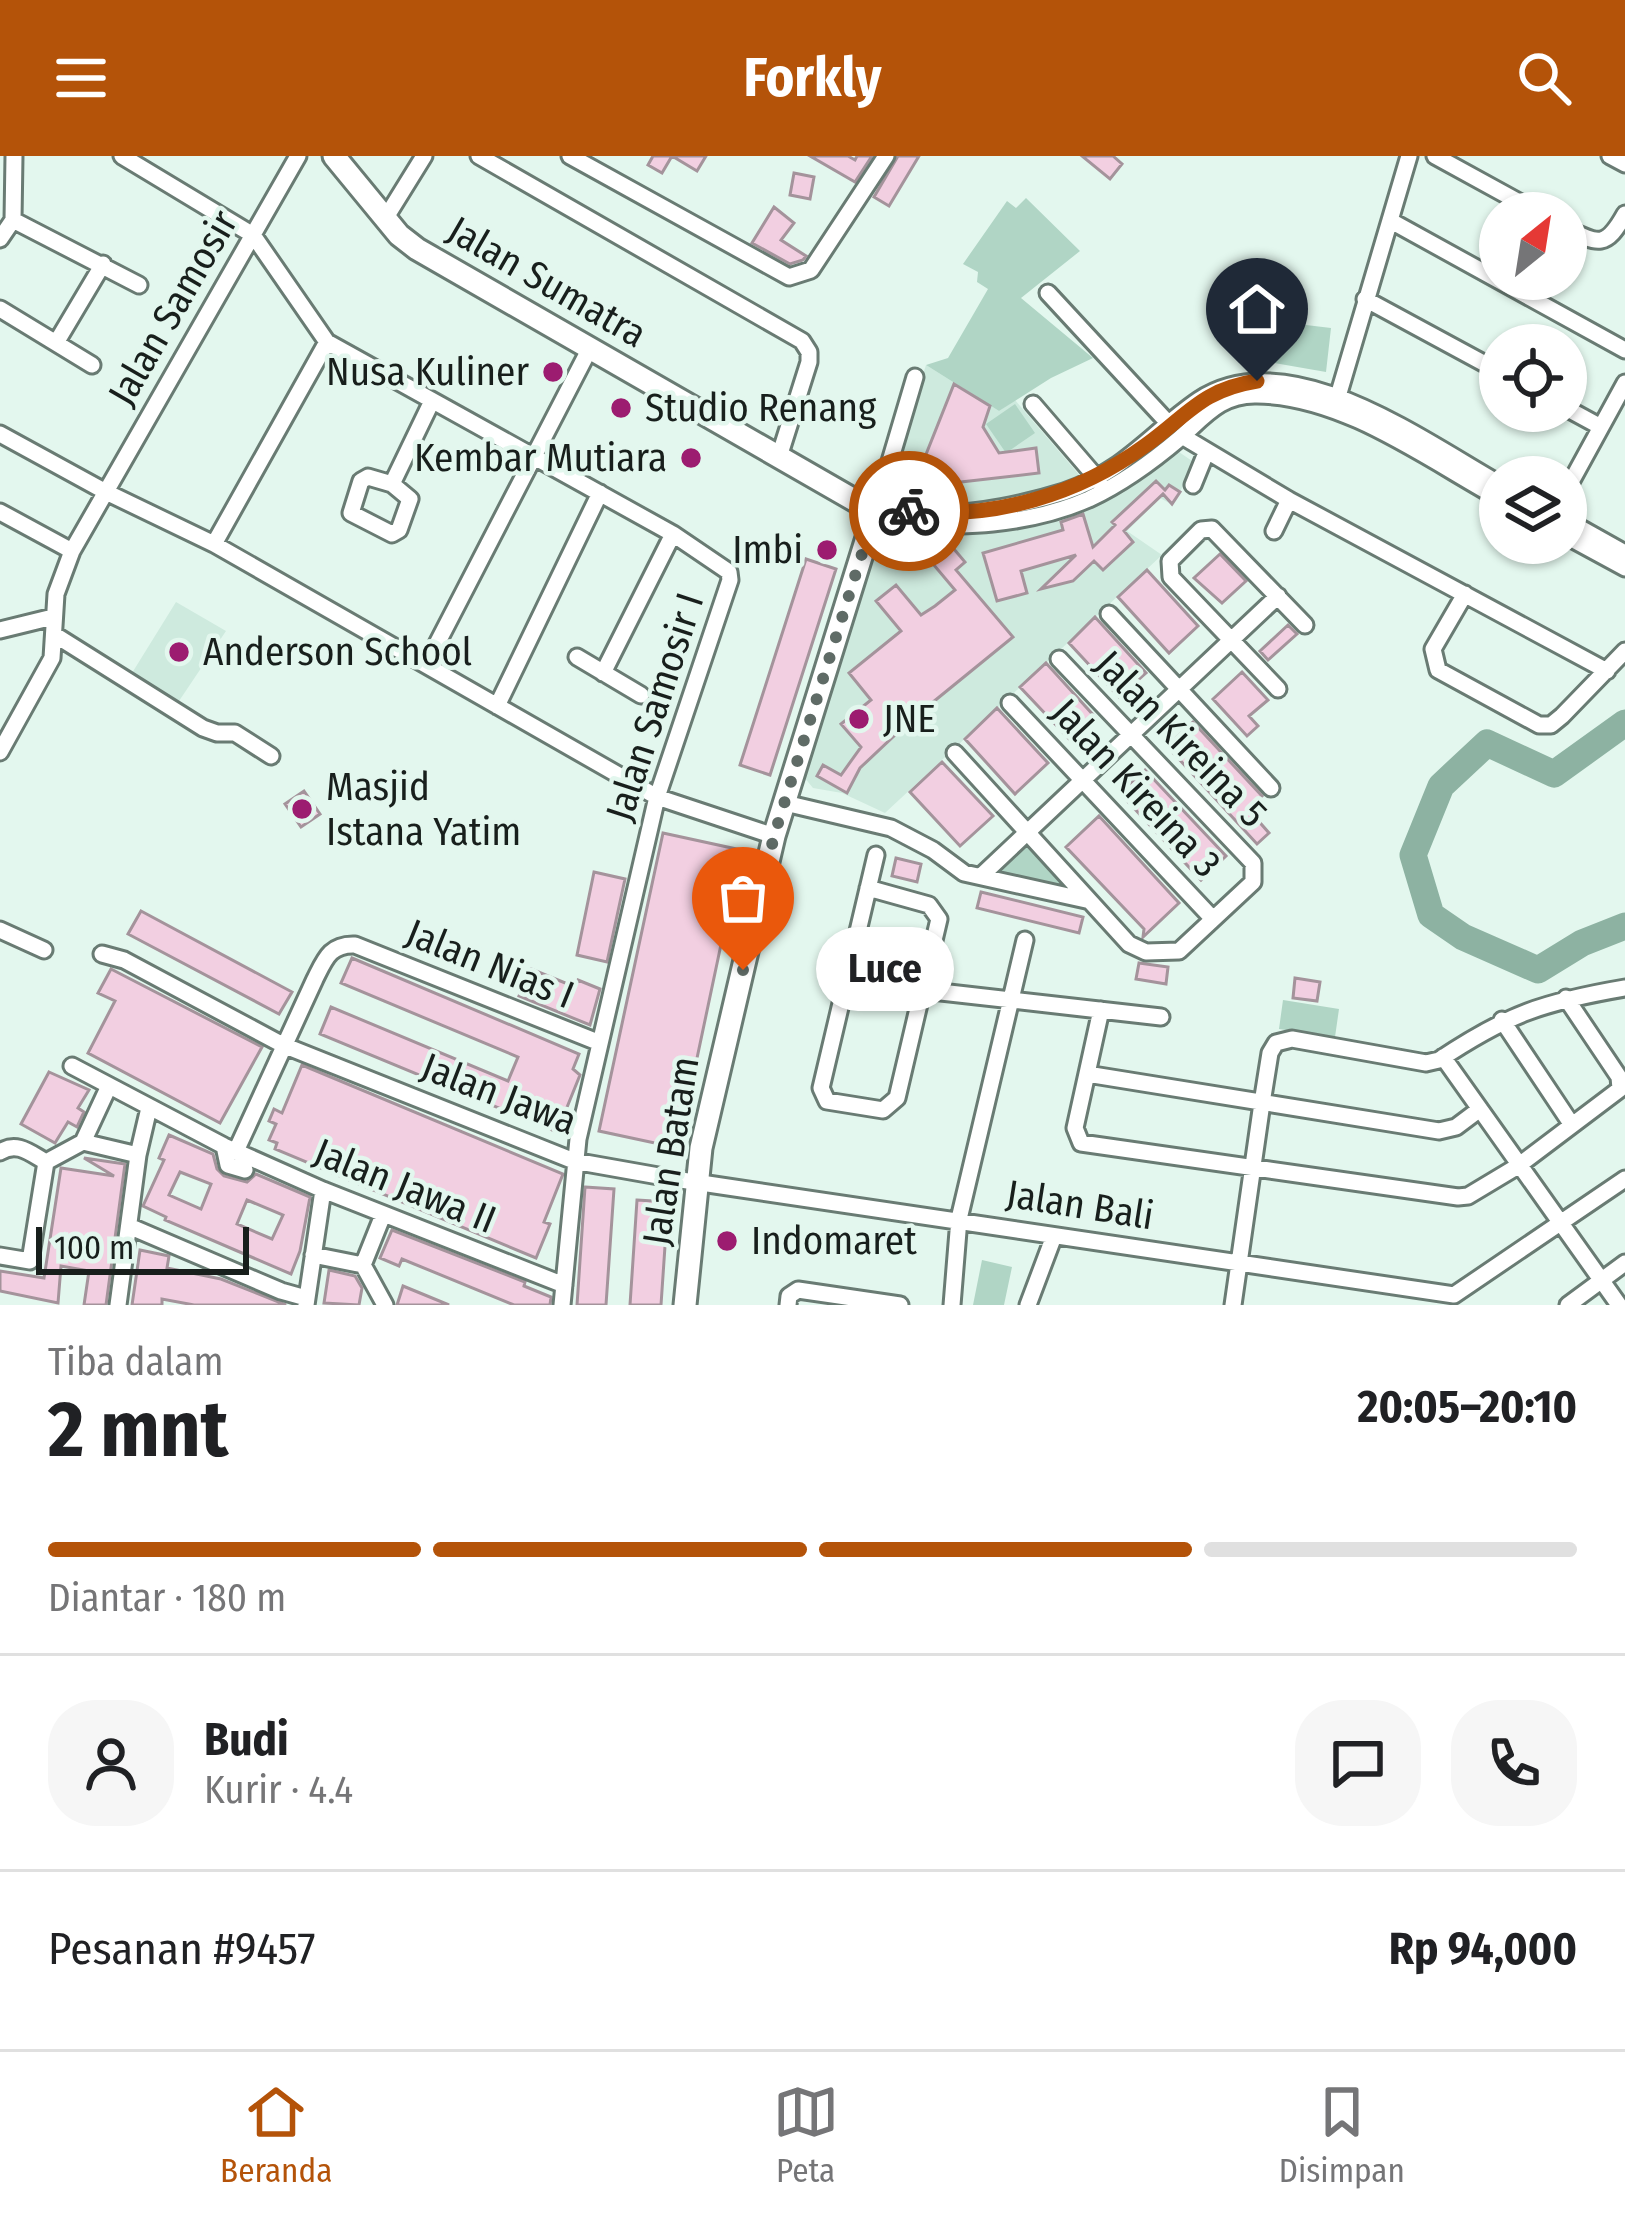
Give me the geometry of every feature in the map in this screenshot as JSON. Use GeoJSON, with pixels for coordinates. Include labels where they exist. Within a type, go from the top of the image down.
{"type":"FeatureCollection","features":[{"type":"Feature","properties":{"kind":"street"},"geometry":{"type":"LineString","coordinates":[[14,156],[7,192],[14,220],[139,285]]}},
{"type":"Feature","properties":{"kind":"street"},"geometry":{"type":"LineString","coordinates":[[122,156],[253,235]]}},
{"type":"Feature","properties":{"kind":"street","name":"Jalan Samosir"},"geometry":{"type":"LineString","coordinates":[[53,616],[57,586],[72,551],[298,156]]}},
{"type":"Feature","properties":{"kind":"street","name":"Jalan Sumatra"},"geometry":{"type":"LineString","coordinates":[[334,156],[385,219],[417,249],[779,457],[874,519]]}},
{"type":"Feature","properties":{"kind":"street"},"geometry":{"type":"LineString","coordinates":[[385,219],[424,156]]}},
{"type":"Feature","properties":{"kind":"street"},"geometry":{"type":"LineString","coordinates":[[479,156],[802,341],[809,352],[808,362],[779,457]]}},
{"type":"Feature","properties":{"kind":"street"},"geometry":{"type":"LineString","coordinates":[[576,158],[789,277],[811,270],[886,156]]}},
{"type":"Feature","properties":{"kind":"street"},"geometry":{"type":"LineString","coordinates":[[1335,404],[1409,156]]}},
{"type":"Feature","properties":{"kind":"street"},"geometry":{"type":"LineString","coordinates":[[1435,156],[1501,192]]}},
{"type":"Feature","properties":{"kind":"street"},"geometry":{"type":"LineString","coordinates":[[1610,156],[1625,164]]}},
{"type":"Feature","properties":{"kind":"street"},"geometry":{"type":"LineString","coordinates":[[1587,238],[1605,241],[1625,214]]}},
{"type":"Feature","properties":{"kind":"street"},"geometry":{"type":"LineString","coordinates":[[0,238],[14,220]]}},
{"type":"Feature","properties":{"kind":"street"},"geometry":{"type":"LineString","coordinates":[[1390,221],[1625,350]]}},
{"type":"Feature","properties":{"kind":"street","name":"Jalan Samosir I"},"geometry":{"type":"LineString","coordinates":[[253,235],[327,342],[673,534],[724,565],[730,580],[657,797],[574,1161],[562,1305]]}},
{"type":"Feature","properties":{"kind":"street"},"geometry":{"type":"LineString","coordinates":[[56,344],[103,264]]}},
{"type":"Feature","properties":{"kind":"street"},"geometry":{"type":"LineString","coordinates":[[1048,293],[1176,431],[1206,453],[1607,671]]}},
{"type":"Feature","properties":{"kind":"street"},"geometry":{"type":"LineString","coordinates":[[1365,299],[1479,361]]}},
{"type":"Feature","properties":{"kind":"street"},"geometry":{"type":"LineString","coordinates":[[0,309],[92,364]]}},
{"type":"Feature","properties":{"kind":"street"},"geometry":{"type":"LineString","coordinates":[[214,544],[327,342]]}},
{"type":"Feature","properties":{"kind":"street"},"geometry":{"type":"LineString","coordinates":[[426,665],[590,348]]}},
{"type":"Feature","properties":{"kind":"street"},"geometry":{"type":"LineString","coordinates":[[915,377],[874,519],[972,528],[1069,498],[1102,484],[1220,395],[1274,381],[1335,404],[1479,474]]}},
{"type":"Feature","properties":{"kind":"street"},"geometry":{"type":"LineString","coordinates":[[1585,456],[1625,382]]}},
{"type":"Feature","properties":{"kind":"street"},"geometry":{"type":"LineString","coordinates":[[392,484],[432,401]]}},
{"type":"Feature","properties":{"kind":"street"},"geometry":{"type":"LineString","coordinates":[[1033,404],[1102,484]]}},
{"type":"Feature","properties":{"kind":"street"},"geometry":{"type":"LineString","coordinates":[[1335,404],[1479,487]]}},
{"type":"Feature","properties":{"kind":"street"},"geometry":{"type":"LineString","coordinates":[[1587,419],[1601,427]]}},
{"type":"Feature","properties":{"kind":"street"},"geometry":{"type":"LineString","coordinates":[[0,434],[214,544],[657,797],[774,836]]}},
{"type":"Feature","properties":{"kind":"street"},"geometry":{"type":"LineString","coordinates":[[1192,485],[1206,453]]}},
{"type":"Feature","properties":{"kind":"street"},"geometry":{"type":"LineString","coordinates":[[497,706],[600,494]]}},
{"type":"Feature","properties":{"kind":"street"},"geometry":{"type":"LineString","coordinates":[[1274,531],[1289,500]]}},
{"type":"Feature","properties":{"kind":"street"},"geometry":{"type":"LineString","coordinates":[[0,512],[72,551]]}},
{"type":"Feature","properties":{"kind":"street","name":"Jalan Batam"},"geometry":{"type":"LineString","coordinates":[[685,1305],[696,1180],[774,836],[874,519]]}},
{"type":"Feature","properties":{"kind":"street"},"geometry":{"type":"LineString","coordinates":[[1278,689],[1172,577],[1168,567],[1172,557],[1201,530],[1212,529],[1305,625]]}},
{"type":"Feature","properties":{"kind":"street"},"geometry":{"type":"LineString","coordinates":[[603,673],[673,534]]}},
{"type":"Feature","properties":{"kind":"street"},"geometry":{"type":"LineString","coordinates":[[1587,534],[1624,560]]}},
{"type":"Feature","properties":{"kind":"street"},"geometry":{"type":"LineString","coordinates":[[1587,545],[1624,560]]}},
{"type":"Feature","properties":{"kind":"street"},"geometry":{"type":"LineString","coordinates":[[1465,594],[1433,649],[1433,659],[1445,676],[1546,726],[1562,716],[1625,651]]}},
{"type":"Feature","properties":{"kind":"street"},"geometry":{"type":"LineString","coordinates":[[982,876],[1278,596]]}},
{"type":"Feature","properties":{"kind":"street"},"geometry":{"type":"LineString","coordinates":[[1108,614],[1271,788]]}},
{"type":"Feature","properties":{"kind":"street"},"geometry":{"type":"LineString","coordinates":[[0,630],[53,616],[56,635],[52,658],[0,752]]}},
{"type":"Feature","properties":{"kind":"street"},"geometry":{"type":"LineString","coordinates":[[56,635],[202,728],[217,734],[235,733],[271,756]]}},
{"type":"Feature","properties":{"kind":"street"},"geometry":{"type":"LineString","coordinates":[[577,657],[641,695]]}},
{"type":"Feature","properties":{"kind":"street","name":"Jalan Kireina 5"},"geometry":{"type":"LineString","coordinates":[[956,753],[1130,944],[1146,952],[1179,951],[1253,882],[1253,863],[1059,658]]}},
{"type":"Feature","properties":{"kind":"street","name":"Jalan Kireina 3"},"geometry":{"type":"LineString","coordinates":[[1010,703],[1213,919]]}},
{"type":"Feature","properties":{"kind":"street"},"geometry":{"type":"LineString","coordinates":[[784,802],[891,828],[933,850],[950,866],[1089,901]]}},
{"type":"Feature","properties":{"kind":"street"},"geometry":{"type":"LineString","coordinates":[[868,888],[929,905],[939,919],[897,1098],[883,1110],[827,1101],[820,1088],[868,888],[876,855]]}},
{"type":"Feature","properties":{"kind":"street"},"geometry":{"type":"LineString","coordinates":[[0,930],[44,950]]}},
{"type":"Feature","properties":{"kind":"street"},"geometry":{"type":"LineString","coordinates":[[952,1305],[959,1219],[1025,940]]}},
{"type":"Feature","properties":{"kind":"street","name":"Jalan Nias I"},"geometry":{"type":"LineString","coordinates":[[284,1045],[328,953],[355,945],[600,1043]]}},
{"type":"Feature","properties":{"kind":"street","name":"Jalan Jawa"},"geometry":{"type":"LineString","coordinates":[[102,955],[124,960],[284,1045],[574,1161],[696,1180]]}},
{"type":"Feature","properties":{"kind":"street"},"geometry":{"type":"LineString","coordinates":[[1233,1305],[1270,1053],[1276,1043],[1292,1039],[1426,1063],[1443,1058],[1502,1020],[1566,998],[1625,988]]}},
{"type":"Feature","properties":{"kind":"street"},"geometry":{"type":"LineString","coordinates":[[923,990],[1161,1017]]}},
{"type":"Feature","properties":{"kind":"street"},"geometry":{"type":"LineString","coordinates":[[1102,1010],[1075,1134],[1081,1143],[1458,1197],[1468,1196],[1519,1166],[1617,1093],[1622,1084],[1566,998]]}},
{"type":"Feature","properties":{"kind":"street"},"geometry":{"type":"LineString","coordinates":[[1502,1020],[1572,1125]]}},
{"type":"Feature","properties":{"kind":"street"},"geometry":{"type":"LineString","coordinates":[[230,1148],[284,1045]]}},
{"type":"Feature","properties":{"kind":"street"},"geometry":{"type":"LineString","coordinates":[[1443,1058],[1618,1305]]}},
{"type":"Feature","properties":{"kind":"street","name":"Jalan Jawa II"},"geometry":{"type":"LineString","coordinates":[[72,1066],[323,1190],[564,1285]]}},
{"type":"Feature","properties":{"kind":"street"},"geometry":{"type":"LineString","coordinates":[[1087,1074],[1439,1131],[1456,1126],[1480,1109]]}},
{"type":"Feature","properties":{"kind":"street"},"geometry":{"type":"LineString","coordinates":[[46,1162],[83,1142],[109,1086]]}},
{"type":"Feature","properties":{"kind":"street"},"geometry":{"type":"LineString","coordinates":[[118,1305],[149,1108]]}},
{"type":"Feature","properties":{"kind":"street"},"geometry":{"type":"LineString","coordinates":[[83,1142],[138,1155]]}},
{"type":"Feature","properties":{"kind":"street"},"geometry":{"type":"LineString","coordinates":[[0,1151],[19,1147],[46,1162]]}},
{"type":"Feature","properties":{"kind":"street","name":"Jalan Jawa II"},"geometry":{"type":"LineString","coordinates":[[230,1148],[228,1165],[245,1170]]}},
{"type":"Feature","properties":{"kind":"street"},"geometry":{"type":"LineString","coordinates":[[0,1256],[29,1261],[46,1162]]}},
{"type":"Feature","properties":{"kind":"street"},"geometry":{"type":"LineString","coordinates":[[1454,1300],[1625,1179]]}},
{"type":"Feature","properties":{"kind":"street","name":"Jalan Bali"},"geometry":{"type":"LineString","coordinates":[[696,1180],[1238,1261],[1454,1300]]}},
{"type":"Feature","properties":{"kind":"street"},"geometry":{"type":"LineString","coordinates":[[131,1227],[306,1302],[323,1190]]}},
{"type":"Feature","properties":{"kind":"street"},"geometry":{"type":"LineString","coordinates":[[362,1264],[383,1215]]}},
{"type":"Feature","properties":{"kind":"street"},"geometry":{"type":"LineString","coordinates":[[1028,1305],[1054,1236]]}},
{"type":"Feature","properties":{"kind":"street"},"geometry":{"type":"LineString","coordinates":[[313,1255],[362,1264],[386,1305]]}},
{"type":"Feature","properties":{"kind":"street"},"geometry":{"type":"LineString","coordinates":[[1568,1305],[1625,1263]]}},
{"type":"Feature","properties":{"kind":"street"},"geometry":{"type":"LineString","coordinates":[[789,1300],[798,1290],[900,1305]]}},
{"type":"Feature","properties":{"kind":"shaded area"},"geometry":{"type":"Polygon","coordinates":[[[1026,198],[1080,251],[1021,298],[1093,358],[999,411],[926,365],[948,358],[988,289],[977,282],[978,272],[963,264],[1007,201],[1016,208],[1026,198]]]}},
{"type":"Feature","properties":{"kind":"shaded area"},"geometry":{"type":"Polygon","coordinates":[[[1281,322],[1331,328],[1326,372],[1252,359],[1258,330],[1278,332],[1278,345],[1281,322]]]}},
{"type":"Feature","properties":{"kind":"shaded area"},"geometry":{"type":"Polygon","coordinates":[[[926,365],[999,411],[1015,400],[1081,477],[1072,484],[962,509],[932,509],[896,500],[889,482],[926,365]]]}},
{"type":"Feature","properties":{"kind":"shaded area"},"geometry":{"type":"Polygon","coordinates":[[[1015,404],[1035,433],[1006,453],[986,424],[1015,404]]]}},
{"type":"Feature","properties":{"kind":"shaded area"},"geometry":{"type":"Polygon","coordinates":[[[1179,452],[1195,463],[1173,505],[1160,498],[1127,531],[1162,555],[885,813],[842,793],[813,788],[804,777],[882,540],[892,532],[977,533],[1014,526],[1134,479],[1179,452]]]}},
{"type":"Feature","properties":{"kind":"shaded area","name":"Anderson School"},"geometry":{"type":"Polygon","coordinates":[[[176,602],[226,631],[179,701],[132,673],[176,602]]]}},
{"type":"Feature","properties":{"kind":"shaded area"},"geometry":{"type":"Polygon","coordinates":[[[1024,845],[1030,845],[1072,892],[1000,873],[1024,845]]]}},
{"type":"Feature","properties":{"kind":"shaded area"},"geometry":{"type":"Polygon","coordinates":[[[1283,1000],[1339,1009],[1335,1037],[1279,1029],[1283,1000]]]}},
{"type":"Feature","properties":{"kind":"shaded area"},"geometry":{"type":"Polygon","coordinates":[[[982,1260],[1012,1267],[1004,1305],[973,1305],[982,1260]]]}},
{"type":"Feature","properties":{"kind":"building"},"geometry":{"type":"Polygon","coordinates":[[[653,156],[672,156],[662,173],[648,165],[653,156]]]}},
{"type":"Feature","properties":{"kind":"building"},"geometry":{"type":"Polygon","coordinates":[[[672,156],[706,156],[697,171],[672,156]]]}},
{"type":"Feature","properties":{"kind":"building"},"geometry":{"type":"Polygon","coordinates":[[[810,156],[855,160],[872,156],[855,182],[810,156]]]}},
{"type":"Feature","properties":{"kind":"building"},"geometry":{"type":"Polygon","coordinates":[[[898,156],[919,156],[889,206],[874,197],[898,156]]]}},
{"type":"Feature","properties":{"kind":"building"},"geometry":{"type":"Polygon","coordinates":[[[1082,156],[1113,156],[1122,164],[1110,179],[1082,156]]]}},
{"type":"Feature","properties":{"kind":"building"},"geometry":{"type":"Polygon","coordinates":[[[794,173],[814,177],[810,199],[790,195],[794,173]]]}},
{"type":"Feature","properties":{"kind":"building"},"geometry":{"type":"Polygon","coordinates":[[[774,207],[794,223],[781,240],[806,256],[803,260],[790,264],[752,243],[774,207]]]}},
{"type":"Feature","properties":{"kind":"building"},"geometry":{"type":"Polygon","coordinates":[[[954,384],[990,406],[983,427],[999,453],[1036,448],[1039,473],[961,482],[949,488],[926,478],[923,462],[954,384]]]}},
{"type":"Feature","properties":{"kind":"building"},"geometry":{"type":"Polygon","coordinates":[[[1156,481],[1165,490],[1169,485],[1180,492],[1172,504],[1163,494],[1124,531],[1133,542],[1103,570],[1094,561],[1073,581],[1041,589],[1076,555],[1021,571],[1027,593],[997,601],[983,553],[1063,530],[1061,522],[1083,514],[1093,547],[1156,481]]]}},
{"type":"Feature","properties":{"kind":"building"},"geometry":{"type":"Polygon","coordinates":[[[948,542],[965,562],[956,570],[1013,637],[911,720],[860,768],[847,793],[817,776],[823,765],[841,775],[861,747],[841,724],[871,700],[849,673],[901,631],[876,601],[896,585],[921,615],[955,590],[928,558],[948,542]]]}},
{"type":"Feature","properties":{"kind":"building"},"geometry":{"type":"Polygon","coordinates":[[[1220,554],[1246,581],[1222,603],[1194,578],[1220,554]]]}},
{"type":"Feature","properties":{"kind":"building"},"geometry":{"type":"Polygon","coordinates":[[[806,559],[836,569],[770,775],[740,765],[806,559]]]}},
{"type":"Feature","properties":{"kind":"building"},"geometry":{"type":"Polygon","coordinates":[[[1147,570],[1198,626],[1169,653],[1118,597],[1147,570]]]}},
{"type":"Feature","properties":{"kind":"building"},"geometry":{"type":"Polygon","coordinates":[[[1095,617],[1146,673],[1119,697],[1069,643],[1095,617]]]}},
{"type":"Feature","properties":{"kind":"building"},"geometry":{"type":"Polygon","coordinates":[[[1288,625],[1297,634],[1268,660],[1260,651],[1288,625]]]}},
{"type":"Feature","properties":{"kind":"building"},"geometry":{"type":"Polygon","coordinates":[[[1046,663],[1096,718],[1071,741],[1020,687],[1046,663]]]}},
{"type":"Feature","properties":{"kind":"building"},"geometry":{"type":"Polygon","coordinates":[[[1242,672],[1268,700],[1249,716],[1258,726],[1247,736],[1213,699],[1242,672]]]}},
{"type":"Feature","properties":{"kind":"building"},"geometry":{"type":"Polygon","coordinates":[[[997,708],[1048,763],[1015,794],[965,739],[997,708]]]}},
{"type":"Feature","properties":{"kind":"building"},"geometry":{"type":"Polygon","coordinates":[[[1193,722],[1262,796],[1248,809],[1269,833],[1257,844],[1167,746],[1193,722]]]}},
{"type":"Feature","properties":{"kind":"building"},"geometry":{"type":"Polygon","coordinates":[[[942,762],[993,816],[960,846],[910,792],[942,762]]]}},
{"type":"Feature","properties":{"kind":"building"},"geometry":{"type":"Polygon","coordinates":[[[1145,770],[1226,856],[1201,880],[1120,793],[1145,770]]]}},
{"type":"Feature","properties":{"kind":"building","name":"Masjid Istana Yatim"},"geometry":{"type":"Polygon","coordinates":[[[304,791],[320,814],[301,827],[285,804],[304,791]]]}},
{"type":"Feature","properties":{"kind":"building"},"geometry":{"type":"Polygon","coordinates":[[[1099,816],[1179,903],[1143,937],[1144,929],[1066,847],[1099,816]]]}},
{"type":"Feature","properties":{"kind":"building"},"geometry":{"type":"Polygon","coordinates":[[[663,833],[741,850],[678,1148],[599,1131],[663,833]]]}},
{"type":"Feature","properties":{"kind":"building"},"geometry":{"type":"Polygon","coordinates":[[[896,858],[921,864],[917,882],[892,876],[896,858]]]}},
{"type":"Feature","properties":{"kind":"building"},"geometry":{"type":"Polygon","coordinates":[[[594,872],[625,879],[607,962],[577,955],[594,872]]]}},
{"type":"Feature","properties":{"kind":"building"},"geometry":{"type":"Polygon","coordinates":[[[981,892],[1083,917],[1079,933],[977,908],[981,892]]]}},
{"type":"Feature","properties":{"kind":"building"},"geometry":{"type":"Polygon","coordinates":[[[141,911],[292,992],[279,1014],[128,934],[141,911]]]}},
{"type":"Feature","properties":{"kind":"building"},"geometry":{"type":"Polygon","coordinates":[[[352,958],[579,1054],[573,1069],[580,1075],[557,1132],[320,1034],[331,1007],[508,1081],[518,1057],[341,983],[352,958]]]}},
{"type":"Feature","properties":{"kind":"building"},"geometry":{"type":"Polygon","coordinates":[[[1139,963],[1168,967],[1166,984],[1136,979],[1139,963]]]}},
{"type":"Feature","properties":{"kind":"building"},"geometry":{"type":"Polygon","coordinates":[[[111,969],[262,1047],[220,1123],[88,1053],[115,1001],[98,993],[111,969]]]}},
{"type":"Feature","properties":{"kind":"building"},"geometry":{"type":"Polygon","coordinates":[[[531,969],[575,987],[578,980],[600,989],[590,1025],[519,996],[531,969]]]}},
{"type":"Feature","properties":{"kind":"building"},"geometry":{"type":"Polygon","coordinates":[[[1295,978],[1320,982],[1317,1001],[1293,998],[1295,978]]]}},
{"type":"Feature","properties":{"kind":"building"},"geometry":{"type":"Polygon","coordinates":[[[302,1065],[563,1174],[536,1258],[275,1149],[277,1143],[269,1140],[276,1124],[269,1121],[274,1109],[282,1113],[302,1065]]]}},
{"type":"Feature","properties":{"kind":"building"},"geometry":{"type":"Polygon","coordinates":[[[49,1072],[89,1090],[78,1108],[84,1112],[77,1127],[68,1122],[55,1143],[21,1124],[49,1072]]]}},
{"type":"Feature","properties":{"kind":"building"},"geometry":{"type":"Polygon","coordinates":[[[169,1135],[213,1154],[224,1176],[247,1182],[256,1174],[310,1197],[291,1274],[143,1206],[164,1160],[159,1158],[169,1135]],[[180,1172],[169,1195],[201,1209],[211,1184],[180,1172]],[[247,1200],[237,1224],[272,1239],[283,1215],[247,1200]]]}},
{"type":"Feature","properties":{"kind":"building"},"geometry":{"type":"Polygon","coordinates":[[[84,1158],[125,1164],[106,1305],[84,1305],[89,1271],[61,1266],[58,1303],[0,1291],[0,1271],[44,1278],[61,1168],[114,1176],[84,1158]]]}},
{"type":"Feature","properties":{"kind":"building"},"geometry":{"type":"Polygon","coordinates":[[[585,1187],[614,1189],[606,1305],[577,1305],[585,1187]]]}},
{"type":"Feature","properties":{"kind":"building"},"geometry":{"type":"Polygon","coordinates":[[[637,1200],[668,1202],[661,1305],[630,1305],[637,1200]]]}},
{"type":"Feature","properties":{"kind":"building"},"geometry":{"type":"Polygon","coordinates":[[[392,1230],[525,1282],[524,1286],[551,1297],[550,1305],[514,1305],[402,1259],[399,1266],[380,1258],[392,1230]]]}},
{"type":"Feature","properties":{"kind":"building"},"geometry":{"type":"Polygon","coordinates":[[[140,1250],[169,1256],[167,1268],[221,1279],[286,1305],[194,1305],[162,1299],[162,1305],[132,1305],[140,1250]]]}},
{"type":"Feature","properties":{"kind":"building"},"geometry":{"type":"Polygon","coordinates":[[[329,1270],[355,1276],[362,1288],[359,1305],[324,1303],[329,1270]]]}},
{"type":"Feature","properties":{"kind":"building"},"geometry":{"type":"Polygon","coordinates":[[[403,1286],[420,1293],[449,1305],[397,1305],[403,1286]]]}},
{"type":"Feature","properties":{"kind":"waterway"},"geometry":{"type":"LineString","coordinates":[[1625,723],[1554,774],[1487,743],[1441,786],[1413,855],[1431,915],[1463,937],[1538,970],[1582,943],[1625,926]]}},
{"type":"Feature","properties":{"kind":"way so far"},"geometry":{"type":"LineString","coordinates":[[743,970],[774,836],[875,512],[909,511]]}},
{"type":"Feature","properties":{"kind":"place","name":"Nusa Kuliner"},"geometry":{"type":"Point","coordinates":[553,372]}},
{"type":"Feature","properties":{"kind":"place","name":"Studio Renang"},"geometry":{"type":"Point","coordinates":[621,408]}},
{"type":"Feature","properties":{"kind":"place","name":"Kembar Mutiara"},"geometry":{"type":"Point","coordinates":[691,458]}},
{"type":"Feature","properties":{"kind":"place","name":"Imbi"},"geometry":{"type":"Point","coordinates":[827,550]}},
{"type":"Feature","properties":{"kind":"place","name":"Anderson School"},"geometry":{"type":"Point","coordinates":[179,652]}},
{"type":"Feature","properties":{"kind":"place","name":"JNE"},"geometry":{"type":"Point","coordinates":[859,719]}},
{"type":"Feature","properties":{"kind":"place","name":"Masjid Istana Yatim"},"geometry":{"type":"Point","coordinates":[302,809]}},
{"type":"Feature","properties":{"kind":"place","name":"Luce"},"geometry":{"type":"Point","coordinates":[743,970]}},
{"type":"Feature","properties":{"kind":"place","name":"Indomaret"},"geometry":{"type":"Point","coordinates":[727,1241]}},
{"type":"Feature","properties":{"kind":"route"},"geometry":{"type":"LineString","coordinates":[[909,511],[940,514],[999,507],[1066,492],[1098,478],[1203,398],[1257,381]]}}]}
